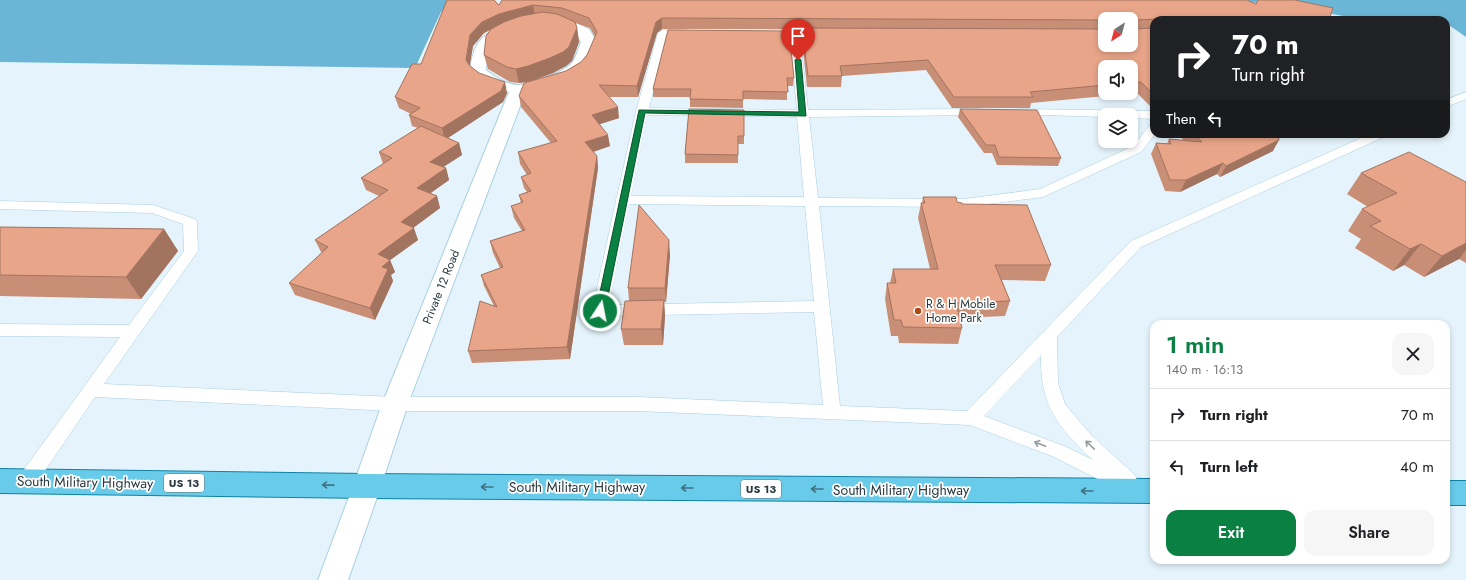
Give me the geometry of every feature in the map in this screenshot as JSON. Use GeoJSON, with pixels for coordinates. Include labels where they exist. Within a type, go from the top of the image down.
{"type":"FeatureCollection","features":[{"type":"Feature","properties":{"kind":"main road","name":"South Military Highway"},"geometry":{"type":"LineString","coordinates":[[0,480],[367,486],[1146,491]]}},
{"type":"Feature","properties":{"kind":"main road"},"geometry":{"type":"LineString","coordinates":[[1450,493],[1466,494]]}},
{"type":"Feature","properties":{"kind":"street"},"geometry":{"type":"LineString","coordinates":[[547,21],[568,24],[584,32],[589,42],[580,64],[565,74],[548,82],[518,90],[491,82],[478,71],[480,53],[485,42],[511,28],[531,22],[547,21]]}},
{"type":"Feature","properties":{"kind":"street","name":"Private 12 Road"},"geometry":{"type":"LineString","coordinates":[[333,580],[395,404],[518,90]]}},
{"type":"Feature","properties":{"kind":"lane"},"geometry":{"type":"LineString","coordinates":[[694,33],[663,33],[642,111],[622,200],[600,311],[822,306]]}},
{"type":"Feature","properties":{"kind":"lane"},"geometry":{"type":"LineString","coordinates":[[757,33],[835,33]]}},
{"type":"Feature","properties":{"kind":"lane"},"geometry":{"type":"LineString","coordinates":[[795,33],[832,412]]}},
{"type":"Feature","properties":{"kind":"lane"},"geometry":{"type":"LineString","coordinates":[[1450,102],[1466,95]]}},
{"type":"Feature","properties":{"kind":"lane"},"geometry":{"type":"LineString","coordinates":[[642,111],[803,114],[991,112]]}},
{"type":"Feature","properties":{"kind":"lane"},"geometry":{"type":"LineString","coordinates":[[1007,112],[1150,115]]}},
{"type":"Feature","properties":{"kind":"lane"},"geometry":{"type":"LineString","coordinates":[[622,200],[964,203],[1044,193],[1137,149],[1150,133]]}},
{"type":"Feature","properties":{"kind":"lane"},"geometry":{"type":"LineString","coordinates":[[971,418],[1136,244],[1371,138]]}},
{"type":"Feature","properties":{"kind":"lane"},"geometry":{"type":"LineString","coordinates":[[0,206],[76,206],[153,209],[190,222],[191,251],[90,390],[27,481]]}},
{"type":"Feature","properties":{"kind":"lane"},"geometry":{"type":"LineString","coordinates":[[0,330],[133,332]]}},
{"type":"Feature","properties":{"kind":"lane"},"geometry":{"type":"LineString","coordinates":[[1049,335],[1048,366],[1052,397],[1069,424],[1146,491]]}},
{"type":"Feature","properties":{"kind":"lane"},"geometry":{"type":"LineString","coordinates":[[90,390],[395,404],[638,404],[971,418],[1058,451],[1146,491]]}},
{"type":"Feature","properties":{"kind":"shaded area"},"geometry":{"type":"Polygon","coordinates":[[[0,0],[458,0],[441,12],[415,68],[0,62],[0,0]]]}},
{"type":"Feature","properties":{"kind":"shaded area"},"geometry":{"type":"Polygon","coordinates":[[[1138,0],[1466,0],[1466,37],[1450,26],[1450,16],[1343,16],[1275,3],[1138,0]]]}},
{"type":"Feature","properties":{"kind":"building"},"geometry":{"type":"Polygon","coordinates":[[[447,0],[494,0],[499,5],[502,0],[1247,0],[1256,4],[1258,0],[1295,0],[1333,8],[1330,16],[1150,16],[1150,19],[1138,20],[1138,12],[1098,12],[1098,20],[662,18],[656,22],[637,86],[599,85],[618,107],[592,115],[608,135],[585,142],[597,156],[567,347],[468,351],[480,301],[497,307],[481,275],[503,267],[490,241],[525,230],[511,206],[523,202],[519,195],[531,191],[521,177],[531,173],[518,152],[557,141],[519,96],[524,83],[566,71],[581,62],[587,55],[597,32],[589,18],[562,8],[533,5],[499,14],[482,22],[470,35],[466,60],[470,66],[479,73],[505,82],[501,91],[442,128],[409,115],[420,108],[395,97],[412,64],[421,64],[447,0]]]}},
{"type":"Feature","properties":{"kind":"building"},"geometry":{"type":"Polygon","coordinates":[[[543,12],[557,14],[575,22],[577,28],[569,47],[563,52],[528,66],[516,69],[507,67],[484,55],[486,36],[491,29],[504,22],[521,16],[543,12]]]}},
{"type":"Feature","properties":{"kind":"building"},"geometry":{"type":"Polygon","coordinates":[[[802,28],[1098,29],[1098,52],[1138,52],[1138,29],[1150,28],[1150,91],[1141,82],[1138,82],[1138,60],[1098,60],[1098,86],[1030,92],[1033,97],[954,97],[928,60],[840,66],[842,76],[808,76],[802,28]]]}},
{"type":"Feature","properties":{"kind":"building"},"geometry":{"type":"Polygon","coordinates":[[[668,30],[789,31],[794,78],[787,78],[788,92],[743,91],[743,100],[690,99],[691,89],[653,89],[668,30]]]}},
{"type":"Feature","properties":{"kind":"building"},"geometry":{"type":"Polygon","coordinates":[[[689,109],[744,110],[744,136],[738,136],[738,155],[685,154],[689,109]]]}},
{"type":"Feature","properties":{"kind":"building"},"geometry":{"type":"Polygon","coordinates":[[[960,109],[1037,110],[1061,158],[999,157],[995,145],[986,145],[960,109]]]}},
{"type":"Feature","properties":{"kind":"building"},"geometry":{"type":"Polygon","coordinates":[[[421,126],[459,143],[430,162],[446,168],[417,188],[437,196],[401,222],[414,228],[378,254],[390,260],[382,267],[388,269],[370,308],[289,283],[328,247],[315,240],[388,190],[361,178],[392,158],[379,152],[421,126]]]}},
{"type":"Feature","properties":{"kind":"building"},"geometry":{"type":"Polygon","coordinates":[[[1198,138],[1279,138],[1279,140],[1226,166],[1223,163],[1186,180],[1170,180],[1156,143],[1171,144],[1169,139],[1202,142],[1198,138]]]}},
{"type":"Feature","properties":{"kind":"building"},"geometry":{"type":"Polygon","coordinates":[[[1409,152],[1466,182],[1466,243],[1442,256],[1421,244],[1410,249],[1370,226],[1381,221],[1362,209],[1397,193],[1361,173],[1409,152]]]}},
{"type":"Feature","properties":{"kind":"building"},"geometry":{"type":"Polygon","coordinates":[[[923,197],[956,197],[957,202],[962,204],[1027,205],[1051,265],[995,265],[1010,301],[956,303],[962,328],[903,327],[901,320],[894,320],[887,283],[896,283],[893,269],[938,269],[921,203],[925,203],[923,197]]]}},
{"type":"Feature","properties":{"kind":"building"},"geometry":{"type":"Polygon","coordinates":[[[639,205],[669,240],[665,288],[628,288],[639,205]]]}},
{"type":"Feature","properties":{"kind":"building"},"geometry":{"type":"Polygon","coordinates":[[[0,227],[164,229],[126,277],[0,275],[0,227]]]}},
{"type":"Feature","properties":{"kind":"building"},"geometry":{"type":"Polygon","coordinates":[[[664,300],[661,329],[621,329],[625,301],[664,300]]]}},
{"type":"Feature","properties":{"kind":"place","name":"R & H Mobile Home Park"},"geometry":{"type":"Point","coordinates":[918,311]}},
{"type":"Feature","properties":{"kind":"route"},"geometry":{"type":"LineString","coordinates":[[600,311],[622,200],[642,111],[803,114],[798,60]]}}]}
